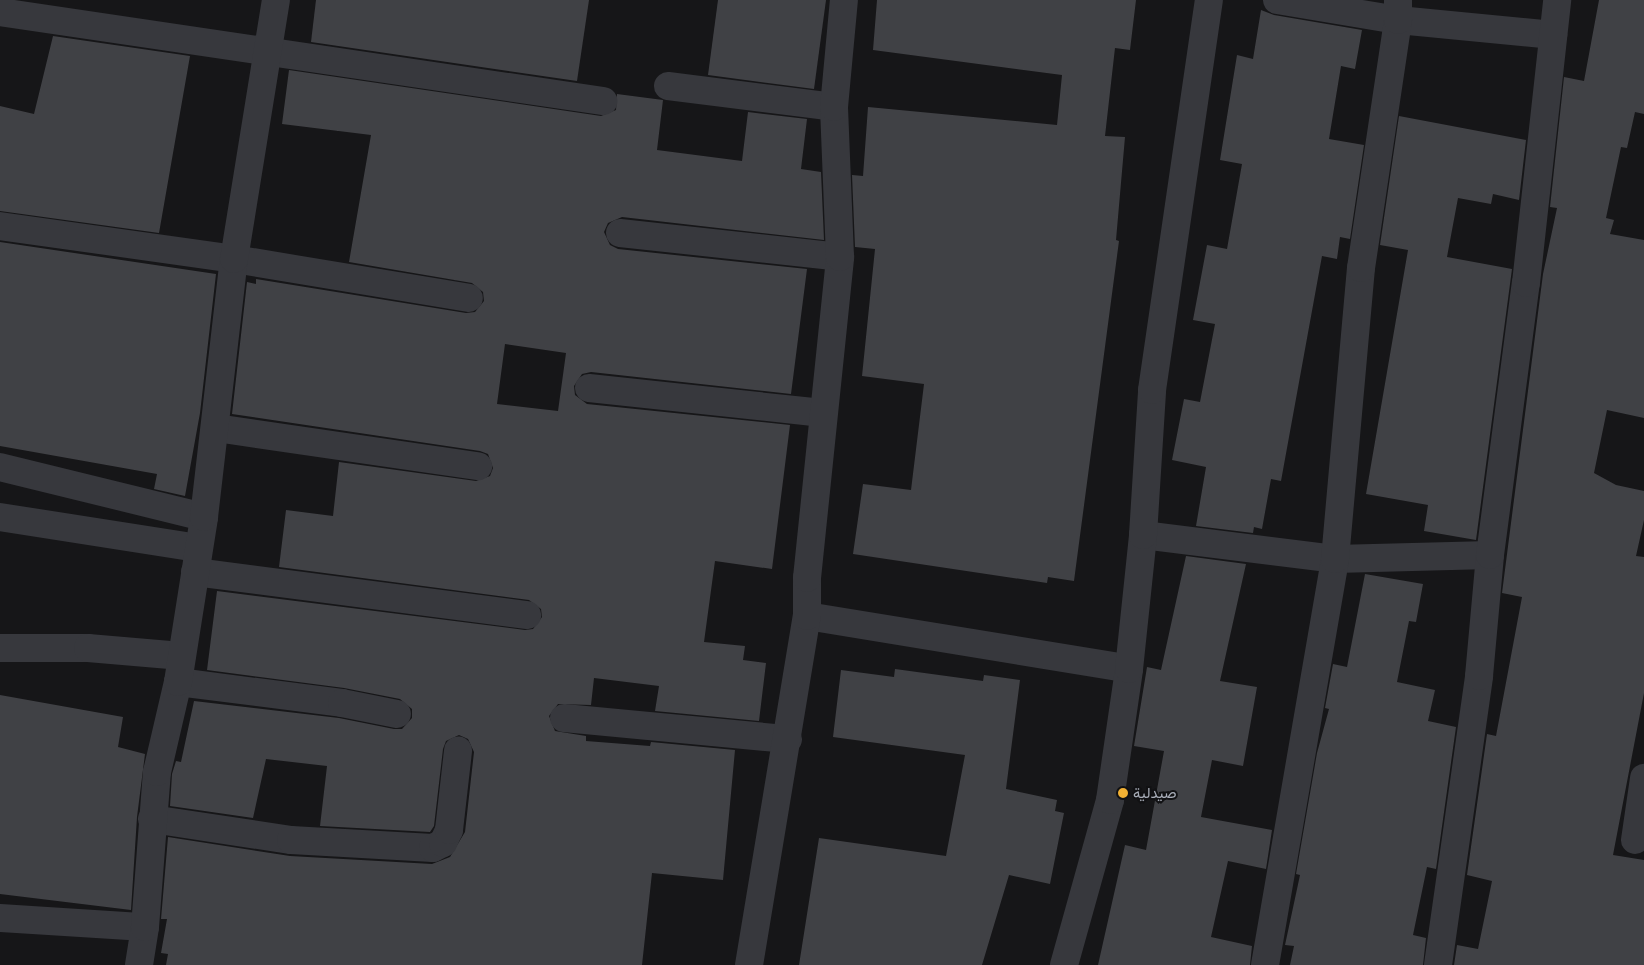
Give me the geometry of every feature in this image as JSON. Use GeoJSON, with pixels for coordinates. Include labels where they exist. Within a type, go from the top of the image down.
{"type":"FeatureCollection","features":[{"type":"Feature","properties":{"kind":"street"},"geometry":{"type":"LineString","coordinates":[[139,965],[145,927],[157,772],[180,669],[204,517],[216,428],[234,259],[270,52],[276,0]]}},
{"type":"Feature","properties":{"kind":"street"},"geometry":{"type":"LineString","coordinates":[[749,965],[788,740],[807,616],[807,578],[840,257],[834,107],[844,0]]}},
{"type":"Feature","properties":{"kind":"street"},"geometry":{"type":"LineString","coordinates":[[1064,965],[1110,800],[1129,669],[1142,535],[1152,390],[1209,0]]}},
{"type":"Feature","properties":{"kind":"street"},"geometry":{"type":"LineString","coordinates":[[1277,0],[1398,10],[1553,35]]}},
{"type":"Feature","properties":{"kind":"street"},"geometry":{"type":"LineString","coordinates":[[1438,965],[1479,676],[1490,555],[1526,283],[1557,0]]}},
{"type":"Feature","properties":{"kind":"street"},"geometry":{"type":"LineString","coordinates":[[1265,965],[1335,559],[1361,268],[1398,10]]}},
{"type":"Feature","properties":{"kind":"street"},"geometry":{"type":"LineString","coordinates":[[0,12],[602,101]]}},
{"type":"Feature","properties":{"kind":"street"},"geometry":{"type":"LineString","coordinates":[[668,86],[834,107]]}},
{"type":"Feature","properties":{"kind":"street"},"geometry":{"type":"LineString","coordinates":[[0,226],[234,259],[469,298]]}},
{"type":"Feature","properties":{"kind":"street"},"geometry":{"type":"LineString","coordinates":[[620,233],[840,257]]}},
{"type":"Feature","properties":{"kind":"street"},"geometry":{"type":"LineString","coordinates":[[589,388],[823,413]]}},
{"type":"Feature","properties":{"kind":"street"},"geometry":{"type":"LineString","coordinates":[[216,428],[478,466]]}},
{"type":"Feature","properties":{"kind":"street"},"geometry":{"type":"LineString","coordinates":[[0,467],[204,517]]}},
{"type":"Feature","properties":{"kind":"street"},"geometry":{"type":"LineString","coordinates":[[0,517],[197,560],[527,614]]}},
{"type":"Feature","properties":{"kind":"street"},"geometry":{"type":"LineString","coordinates":[[1142,535],[1335,559],[1490,555]]}},
{"type":"Feature","properties":{"kind":"street"},"geometry":{"type":"LineString","coordinates":[[807,616],[1129,669]]}},
{"type":"Feature","properties":{"kind":"street"},"geometry":{"type":"LineString","coordinates":[[0,648],[88,648],[397,714]]}},
{"type":"Feature","properties":{"kind":"street"},"geometry":{"type":"LineString","coordinates":[[564,718],[788,740]]}},
{"type":"Feature","properties":{"kind":"street"},"geometry":{"type":"LineString","coordinates":[[152,819],[291,840],[433,848],[443,843],[449,830],[458,751]]}},
{"type":"Feature","properties":{"kind":"street"},"geometry":{"type":"LineString","coordinates":[[1635,840],[1644,778]]}},
{"type":"Feature","properties":{"kind":"street"},"geometry":{"type":"LineString","coordinates":[[0,918],[145,927]]}},
{"type":"Feature","properties":{"kind":"building"},"geometry":{"type":"Polygon","coordinates":[[[316,0],[589,0],[577,81],[311,42],[316,0]]]}},
{"type":"Feature","properties":{"kind":"building"},"geometry":{"type":"Polygon","coordinates":[[[718,0],[826,0],[814,89],[708,75],[718,0]]]}},
{"type":"Feature","properties":{"kind":"building"},"geometry":{"type":"Polygon","coordinates":[[[877,0],[1136,0],[1130,50],[1115,48],[1105,136],[1125,137],[1116,240],[1119,241],[1074,581],[1048,577],[1047,583],[853,554],[863,484],[911,490],[924,384],[862,376],[875,249],[855,247],[852,175],[863,176],[868,107],[1057,125],[1062,75],[873,50],[877,0]]]}},
{"type":"Feature","properties":{"kind":"building"},"geometry":{"type":"Polygon","coordinates":[[[1599,0],[1644,0],[1644,114],[1635,112],[1627,148],[1621,147],[1606,218],[1614,220],[1610,234],[1644,240],[1644,418],[1607,410],[1594,473],[1616,485],[1644,491],[1644,520],[1636,556],[1644,557],[1644,693],[1613,855],[1644,860],[1644,965],[1454,965],[1457,945],[1478,949],[1492,881],[1467,875],[1487,734],[1496,736],[1522,597],[1502,593],[1543,274],[1557,208],[1550,207],[1564,77],[1584,81],[1599,0]]]}},
{"type":"Feature","properties":{"kind":"building"},"geometry":{"type":"Polygon","coordinates":[[[1261,10],[1274,15],[1362,30],[1355,69],[1341,66],[1329,139],[1364,145],[1350,239],[1340,237],[1337,259],[1322,256],[1281,481],[1271,479],[1262,529],[1254,527],[1253,533],[1196,526],[1206,467],[1172,460],[1184,399],[1200,402],[1215,324],[1193,320],[1207,245],[1227,249],[1242,164],[1220,160],[1237,55],[1253,59],[1261,10]]]}},
{"type":"Feature","properties":{"kind":"building"},"geometry":{"type":"Polygon","coordinates":[[[53,36],[190,56],[159,233],[0,211],[0,106],[34,114],[53,36]]]}},
{"type":"Feature","properties":{"kind":"building"},"geometry":{"type":"Polygon","coordinates":[[[289,70],[601,116],[616,110],[617,94],[663,100],[657,150],[742,161],[748,112],[807,119],[801,169],[821,172],[824,240],[622,217],[608,223],[604,232],[610,245],[618,249],[807,269],[791,394],[591,372],[582,374],[574,386],[575,395],[587,404],[790,425],[772,569],[715,561],[704,642],[745,646],[743,660],[766,663],[759,721],[655,711],[659,686],[594,678],[591,705],[558,704],[549,716],[555,731],[586,736],[586,741],[650,746],[651,742],[735,750],[723,880],[652,873],[642,965],[166,965],[168,954],[161,953],[167,919],[161,919],[168,837],[290,856],[432,864],[450,857],[465,832],[474,752],[468,739],[459,735],[446,741],[443,749],[434,826],[430,832],[320,826],[327,766],[266,759],[253,818],[170,806],[172,774],[176,761],[181,762],[194,701],[339,718],[394,729],[402,729],[412,718],[412,709],[400,699],[344,688],[207,670],[217,591],[525,630],[533,629],[542,617],[541,609],[529,600],[279,567],[286,510],[333,516],[339,462],[476,481],[490,476],[493,468],[488,454],[480,451],[232,414],[247,282],[256,284],[256,279],[466,313],[475,312],[484,301],[483,292],[472,283],[349,262],[371,135],[282,124],[289,70]],[[505,344],[497,404],[558,411],[566,353],[505,344]]]}},
{"type":"Feature","properties":{"kind":"building"},"geometry":{"type":"Polygon","coordinates":[[[1399,116],[1526,140],[1519,200],[1493,194],[1491,204],[1458,198],[1447,257],[1512,269],[1476,540],[1424,531],[1428,505],[1366,494],[1408,250],[1380,245],[1399,116]]]}},
{"type":"Feature","properties":{"kind":"building"},"geometry":{"type":"Polygon","coordinates":[[[0,242],[216,274],[200,413],[185,496],[154,489],[157,474],[0,446],[0,242]]]}},
{"type":"Feature","properties":{"kind":"building"},"geometry":{"type":"Polygon","coordinates":[[[1186,556],[1246,564],[1220,681],[1257,687],[1243,766],[1212,760],[1201,817],[1272,830],[1266,869],[1228,861],[1211,937],[1252,946],[1250,965],[1098,965],[1125,845],[1146,850],[1164,751],[1134,746],[1147,667],[1161,670],[1186,556]]]}},
{"type":"Feature","properties":{"kind":"building"},"geometry":{"type":"Polygon","coordinates":[[[1365,574],[1423,584],[1416,622],[1409,621],[1397,682],[1435,690],[1428,721],[1456,727],[1436,869],[1427,867],[1413,935],[1426,938],[1423,965],[1290,965],[1294,946],[1285,945],[1300,875],[1296,874],[1317,753],[1329,709],[1325,708],[1333,664],[1347,667],[1365,574]]]}},
{"type":"Feature","properties":{"kind":"building"},"geometry":{"type":"Polygon","coordinates":[[[895,669],[983,681],[984,675],[1020,680],[1006,789],[1057,800],[1055,811],[1064,813],[1050,884],[1009,875],[982,965],[799,965],[819,838],[946,856],[965,755],[833,737],[841,670],[894,677],[895,669]]]}},
{"type":"Feature","properties":{"kind":"building"},"geometry":{"type":"Polygon","coordinates":[[[0,695],[123,717],[118,747],[145,754],[137,817],[131,910],[0,894],[0,695]]]}},
{"type":"Feature","properties":{"kind":"place","name":"صيدلية"},"geometry":{"type":"Point","coordinates":[1123,793]}}]}
